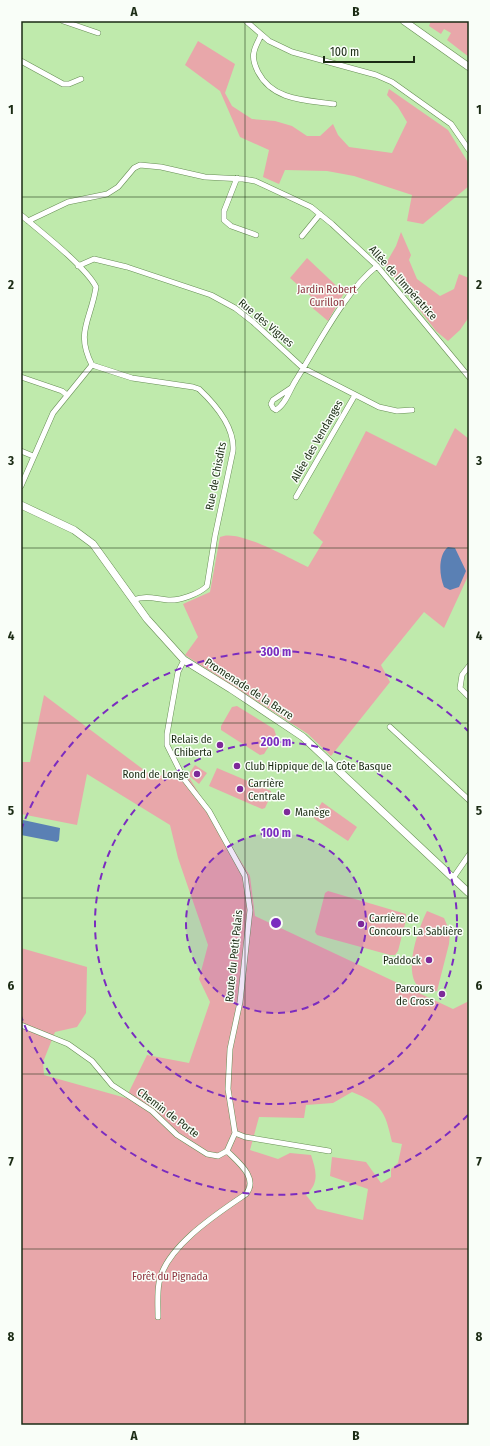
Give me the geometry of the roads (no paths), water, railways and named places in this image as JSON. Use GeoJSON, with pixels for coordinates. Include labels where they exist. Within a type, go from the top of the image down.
{"type":"FeatureCollection","features":[{"type":"Feature","properties":{"kind":"main road"},"geometry":{"type":"LineString","coordinates":[[404,21],[469,67]]}},
{"type":"Feature","properties":{"kind":"main road","name":"Promenade de la Barre"},"geometry":{"type":"LineString","coordinates":[[21,505],[84,537],[107,561],[147,619],[184,660],[303,737],[469,893]]}},
{"type":"Feature","properties":{"kind":"street"},"geometry":{"type":"LineString","coordinates":[[63,21],[81,24],[98,33]]}},
{"type":"Feature","properties":{"kind":"street"},"geometry":{"type":"LineString","coordinates":[[246,21],[261,35],[292,52],[376,75],[392,82],[451,124],[469,150]]}},
{"type":"Feature","properties":{"kind":"street"},"geometry":{"type":"LineString","coordinates":[[261,35],[254,52],[254,65],[267,86],[286,96],[334,104]]}},
{"type":"Feature","properties":{"kind":"street"},"geometry":{"type":"LineString","coordinates":[[21,61],[63,84],[70,84],[81,79]]}},
{"type":"Feature","properties":{"kind":"street","name":"Allée de l'Impératrice"},"geometry":{"type":"LineString","coordinates":[[28,221],[68,202],[107,194],[118,187],[134,168],[140,165],[161,167],[205,177],[237,178],[255,181],[311,207],[377,266],[469,377]]}},
{"type":"Feature","properties":{"kind":"street"},"geometry":{"type":"LineString","coordinates":[[237,178],[224,211],[224,220],[231,226],[256,235]]}},
{"type":"Feature","properties":{"kind":"street"},"geometry":{"type":"LineString","coordinates":[[302,236],[320,214]]}},
{"type":"Feature","properties":{"kind":"street"},"geometry":{"type":"LineString","coordinates":[[21,215],[78,266],[96,287],[83,335],[83,342],[92,365],[53,413],[21,486]]}},
{"type":"Feature","properties":{"kind":"street","name":"Rue des Vignes"},"geometry":{"type":"LineString","coordinates":[[78,266],[94,259],[127,267],[211,295],[235,308],[253,322],[303,368],[354,395],[379,406],[397,411],[412,410]]}},
{"type":"Feature","properties":{"kind":"street"},"geometry":{"type":"LineString","coordinates":[[291,388],[352,291],[377,266]]}},
{"type":"Feature","properties":{"kind":"street","name":"Rue de Chisdits"},"geometry":{"type":"LineString","coordinates":[[92,365],[132,378],[193,387],[199,390],[228,424],[233,438],[233,451],[214,536],[207,586],[203,590],[174,600],[146,597],[133,600]]}},
{"type":"Feature","properties":{"kind":"street"},"geometry":{"type":"LineString","coordinates":[[21,377],[67,394]]}},
{"type":"Feature","properties":{"kind":"street","name":"Allée des Vendanges"},"geometry":{"type":"LineString","coordinates":[[296,497],[354,395]]}},
{"type":"Feature","properties":{"kind":"street"},"geometry":{"type":"LineString","coordinates":[[21,451],[33,456]]}},
{"type":"Feature","properties":{"kind":"street","name":"Route du Petit Palais"},"geometry":{"type":"LineString","coordinates":[[184,660],[178,672],[167,734],[167,746],[184,779],[209,811],[245,876],[250,910],[240,1002],[230,1049],[228,1089],[235,1133]]}},
{"type":"Feature","properties":{"kind":"street"},"geometry":{"type":"LineString","coordinates":[[469,666],[462,675],[460,688],[469,697]]}},
{"type":"Feature","properties":{"kind":"street"},"geometry":{"type":"LineString","coordinates":[[390,727],[469,800]]}},
{"type":"Feature","properties":{"kind":"street"},"geometry":{"type":"LineString","coordinates":[[453,878],[469,855]]}},
{"type":"Feature","properties":{"kind":"street","name":"Chemin de Porte"},"geometry":{"type":"LineString","coordinates":[[21,1025],[74,1048],[92,1061],[112,1085],[152,1111],[177,1135],[207,1154],[218,1156],[227,1151]]}},
{"type":"Feature","properties":{"kind":"street"},"geometry":{"type":"LineString","coordinates":[[158,1317],[159,1282],[164,1268],[180,1246],[202,1224],[249,1189],[250,1180],[247,1172],[227,1151],[235,1133],[245,1137],[329,1151]]}},
{"type":"Feature","properties":{"kind":"water"},"geometry":{"type":"Polygon","coordinates":[[[448,547],[455,548],[466,571],[459,587],[450,590],[444,587],[440,571],[442,555],[448,547]]]}},
{"type":"Feature","properties":{"kind":"water"},"geometry":{"type":"Polygon","coordinates":[[[23,820],[60,828],[59,840],[57,842],[21,835],[23,820]]]}},
{"type":"Feature","properties":{"kind":"place","name":"Relais de Chiberta"},"geometry":{"type":"Point","coordinates":[220,745]}},
{"type":"Feature","properties":{"kind":"place","name":"Club Hippique de la Côte Basque"},"geometry":{"type":"Point","coordinates":[237,766]}},
{"type":"Feature","properties":{"kind":"place","name":"Rond de Longe"},"geometry":{"type":"Point","coordinates":[197,774]}},
{"type":"Feature","properties":{"kind":"place","name":"Carrière Centrale"},"geometry":{"type":"Point","coordinates":[240,789]}},
{"type":"Feature","properties":{"kind":"place","name":"Manège"},"geometry":{"type":"Point","coordinates":[287,812]}},
{"type":"Feature","properties":{"kind":"place","name":"Carrière de Concours La Sablière"},"geometry":{"type":"Point","coordinates":[361,924]}},
{"type":"Feature","properties":{"kind":"place","name":"Paddock"},"geometry":{"type":"Point","coordinates":[429,960]}},
{"type":"Feature","properties":{"kind":"place","name":"Parcours de Cross"},"geometry":{"type":"Point","coordinates":[442,994]}},
{"type":"Feature","properties":{"kind":"park label","name":"Jardin Robert Curillon"},"geometry":{"type":"Point","coordinates":[327,295]}},
{"type":"Feature","properties":{"kind":"park label","name":"Forêt du Pignada"},"geometry":{"type":"Point","coordinates":[170,1276]}}]}
